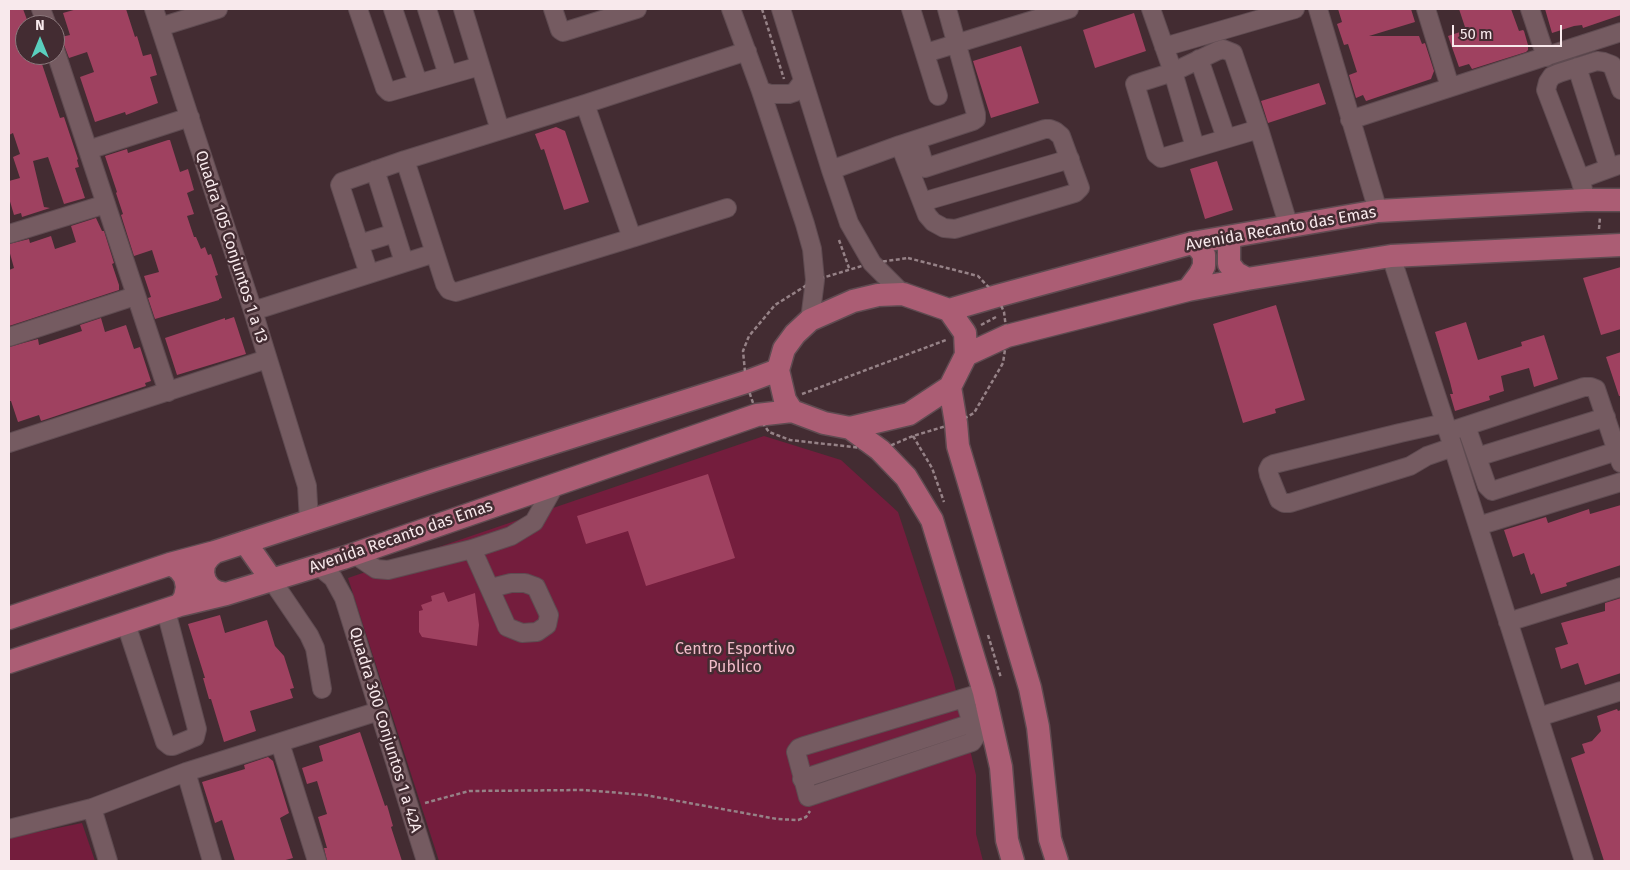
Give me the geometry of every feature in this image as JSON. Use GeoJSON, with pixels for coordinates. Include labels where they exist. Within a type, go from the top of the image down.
{"type":"FeatureCollection","features":[{"type":"Feature","properties":{"kind":"main road","name":"Avenida Recanto das Emas"},"geometry":{"type":"LineString","coordinates":[[949,310],[1001,304],[1192,243],[1378,211],[1583,189],[1621,200]]}},
{"type":"Feature","properties":{"kind":"main road"},"geometry":{"type":"LineString","coordinates":[[1234,236],[1229,243],[1229,264],[1236,273],[1247,279]]}},
{"type":"Feature","properties":{"kind":"main road"},"geometry":{"type":"LineString","coordinates":[[1188,290],[1204,266],[1204,255],[1192,243]]}},
{"type":"Feature","properties":{"kind":"main road"},"geometry":{"type":"LineString","coordinates":[[966,344],[1007,336],[1188,290],[1391,256],[1621,245]]}},
{"type":"Feature","properties":{"kind":"main road"},"geometry":{"type":"LineString","coordinates":[[950,387],[908,414],[850,428],[824,423],[789,406],[778,370],[784,349],[795,334],[810,320],[853,300],[878,295],[903,294],[949,310],[966,344],[950,387],[958,446],[1030,688],[1038,727],[1050,839],[1057,861]]}},
{"type":"Feature","properties":{"kind":"main road"},"geometry":{"type":"LineString","coordinates":[[9,618],[170,564],[216,552],[317,518],[746,382],[778,370]]}},
{"type":"Feature","properties":{"kind":"main road","name":"Avenida Recanto das Emas"},"geometry":{"type":"LineString","coordinates":[[9,662],[173,608],[226,594],[348,556],[757,415],[789,406]]}},
{"type":"Feature","properties":{"kind":"main road"},"geometry":{"type":"LineString","coordinates":[[850,428],[880,450],[906,477],[932,520],[974,695],[1001,767],[1007,840],[1013,861]]}},
{"type":"Feature","properties":{"kind":"main road"},"geometry":{"type":"LineString","coordinates":[[245,542],[271,580]]}},
{"type":"Feature","properties":{"kind":"main road"},"geometry":{"type":"LineString","coordinates":[[216,552],[204,564],[203,573],[205,581],[210,588],[226,594]]}},
{"type":"Feature","properties":{"kind":"main road"},"geometry":{"type":"LineString","coordinates":[[170,564],[179,569],[185,577],[187,587],[186,597],[173,608]]}},
{"type":"Feature","properties":{"kind":"street","name":"Quadra 105 Conjuntos 1 a 13"},"geometry":{"type":"LineString","coordinates":[[154,9],[253,310],[317,518]]}},
{"type":"Feature","properties":{"kind":"street"},"geometry":{"type":"LineString","coordinates":[[160,27],[218,9]]}},
{"type":"Feature","properties":{"kind":"street"},"geometry":{"type":"LineString","coordinates":[[358,9],[385,88],[389,92],[480,66]]}},
{"type":"Feature","properties":{"kind":"street"},"geometry":{"type":"LineString","coordinates":[[393,9],[418,83]]}},
{"type":"Feature","properties":{"kind":"street"},"geometry":{"type":"LineString","coordinates":[[427,9],[448,75]]}},
{"type":"Feature","properties":{"kind":"street"},"geometry":{"type":"LineString","coordinates":[[463,9],[500,130]]}},
{"type":"Feature","properties":{"kind":"street"},"geometry":{"type":"LineString","coordinates":[[553,9],[560,30],[563,32],[637,9]]}},
{"type":"Feature","properties":{"kind":"street"},"geometry":{"type":"LineString","coordinates":[[731,9],[761,91],[812,248],[815,280],[810,320]]}},
{"type":"Feature","properties":{"kind":"street"},"geometry":{"type":"LineString","coordinates":[[911,9],[938,96]]}},
{"type":"Feature","properties":{"kind":"street"},"geometry":{"type":"LineString","coordinates":[[831,170],[976,119],[947,9]]}},
{"type":"Feature","properties":{"kind":"street"},"geometry":{"type":"LineString","coordinates":[[926,53],[1069,9]]}},
{"type":"Feature","properties":{"kind":"street"},"geometry":{"type":"LineString","coordinates":[[1151,9],[1196,147]]}},
{"type":"Feature","properties":{"kind":"street"},"geometry":{"type":"LineString","coordinates":[[1318,9],[1378,211]]}},
{"type":"Feature","properties":{"kind":"street"},"geometry":{"type":"LineString","coordinates":[[1426,9],[1450,87]]}},
{"type":"Feature","properties":{"kind":"street"},"geometry":{"type":"LineString","coordinates":[[1530,9],[1546,57]]}},
{"type":"Feature","properties":{"kind":"street"},"geometry":{"type":"LineString","coordinates":[[786,10],[803,81],[849,223],[872,263],[903,294]]}},
{"type":"Feature","properties":{"kind":"street"},"geometry":{"type":"LineString","coordinates":[[1164,47],[1247,15],[1288,10]]}},
{"type":"Feature","properties":{"kind":"street"},"geometry":{"type":"LineString","coordinates":[[1350,120],[1621,32]]}},
{"type":"Feature","properties":{"kind":"street"},"geometry":{"type":"LineString","coordinates":[[1259,129],[1161,158],[1157,156],[1135,84],[1173,72],[1216,51],[1223,49],[1233,53],[1259,129],[1288,227]]}},
{"type":"Feature","properties":{"kind":"street"},"geometry":{"type":"LineString","coordinates":[[369,274],[340,185],[342,182],[746,51]]}},
{"type":"Feature","properties":{"kind":"street"},"geometry":{"type":"LineString","coordinates":[[1199,59],[1226,138]]}},
{"type":"Feature","properties":{"kind":"street"},"geometry":{"type":"LineString","coordinates":[[1577,68],[1615,166],[1583,189],[1546,90],[1548,82],[1552,76],[1597,61],[1612,65],[1621,90]]}},
{"type":"Feature","properties":{"kind":"street"},"geometry":{"type":"LineString","coordinates":[[60,65],[168,392]]}},
{"type":"Feature","properties":{"kind":"street"},"geometry":{"type":"LineString","coordinates":[[761,91],[771,94],[789,94],[796,92],[803,81]]}},
{"type":"Feature","properties":{"kind":"street"},"geometry":{"type":"LineString","coordinates":[[584,104],[632,238]]}},
{"type":"Feature","properties":{"kind":"street"},"geometry":{"type":"LineString","coordinates":[[88,150],[190,117]]}},
{"type":"Feature","properties":{"kind":"street"},"geometry":{"type":"LineString","coordinates":[[917,140],[918,170],[922,202],[927,215],[933,222],[944,228],[955,229],[1077,192],[1080,186],[1058,133],[1050,129],[918,170]]}},
{"type":"Feature","properties":{"kind":"street"},"geometry":{"type":"LineString","coordinates":[[900,145],[918,170]]}},
{"type":"Feature","properties":{"kind":"street"},"geometry":{"type":"LineString","coordinates":[[922,202],[1070,159]]}},
{"type":"Feature","properties":{"kind":"street"},"geometry":{"type":"LineString","coordinates":[[405,160],[445,284],[448,290],[456,292],[727,208]]}},
{"type":"Feature","properties":{"kind":"street"},"geometry":{"type":"LineString","coordinates":[[375,170],[404,262]]}},
{"type":"Feature","properties":{"kind":"street"},"geometry":{"type":"LineString","coordinates":[[9,232],[106,204]]}},
{"type":"Feature","properties":{"kind":"street"},"geometry":{"type":"LineString","coordinates":[[359,244],[395,233]]}},
{"type":"Feature","properties":{"kind":"street"},"geometry":{"type":"LineString","coordinates":[[253,310],[435,253]]}},
{"type":"Feature","properties":{"kind":"street"},"geometry":{"type":"LineString","coordinates":[[1391,256],[1584,861]]}},
{"type":"Feature","properties":{"kind":"street"},"geometry":{"type":"LineString","coordinates":[[9,337],[135,296]]}},
{"type":"Feature","properties":{"kind":"street"},"geometry":{"type":"LineString","coordinates":[[9,444],[267,359]]}},
{"type":"Feature","properties":{"kind":"street"},"geometry":{"type":"LineString","coordinates":[[1449,434],[1408,431],[1274,464],[1268,470],[1269,475],[1279,500],[1284,503],[1290,503],[1410,466],[1449,434],[1466,426],[1584,387],[1596,389],[1619,457],[1492,491],[1487,486],[1466,426]]}},
{"type":"Feature","properties":{"kind":"street"},"geometry":{"type":"LineString","coordinates":[[1476,457],[1606,417]]}},
{"type":"Feature","properties":{"kind":"street"},"geometry":{"type":"LineString","coordinates":[[1408,431],[1420,459]]}},
{"type":"Feature","properties":{"kind":"street"},"geometry":{"type":"LineString","coordinates":[[1478,526],[1621,482]]}},
{"type":"Feature","properties":{"kind":"street"},"geometry":{"type":"LineString","coordinates":[[348,556],[376,569],[388,570],[472,549],[511,536],[534,522],[555,484]]}},
{"type":"Feature","properties":{"kind":"street"},"geometry":{"type":"LineString","coordinates":[[472,549],[491,588]]}},
{"type":"Feature","properties":{"kind":"street","name":"Quadra 300 Conjuntos 1 a 42A"},"geometry":{"type":"LineString","coordinates":[[344,598],[342,574],[348,556]]}},
{"type":"Feature","properties":{"kind":"street","name":"Quadra 300 Conjuntos 1 a 42A"},"geometry":{"type":"LineString","coordinates":[[316,565],[333,578],[344,598],[426,861]]}},
{"type":"Feature","properties":{"kind":"street"},"geometry":{"type":"LineString","coordinates":[[271,580],[309,635],[315,648],[322,688]]}},
{"type":"Feature","properties":{"kind":"street"},"geometry":{"type":"LineString","coordinates":[[1508,622],[1621,587]]}},
{"type":"Feature","properties":{"kind":"street"},"geometry":{"type":"LineString","coordinates":[[126,624],[165,742],[173,746],[195,737],[197,729],[173,608]]}},
{"type":"Feature","properties":{"kind":"street"},"geometry":{"type":"LineString","coordinates":[[1539,717],[1621,691]]}},
{"type":"Feature","properties":{"kind":"street"},"geometry":{"type":"LineString","coordinates":[[974,695],[972,724],[976,736],[972,742],[808,797],[796,752],[799,748],[974,695]]}},
{"type":"Feature","properties":{"kind":"street"},"geometry":{"type":"LineString","coordinates":[[9,829],[92,808],[186,772],[379,710]]}},
{"type":"Feature","properties":{"kind":"street"},"geometry":{"type":"LineString","coordinates":[[802,779],[972,724]]}},
{"type":"Feature","properties":{"kind":"street"},"geometry":{"type":"LineString","coordinates":[[280,743],[317,861]]}},
{"type":"Feature","properties":{"kind":"street"},"geometry":{"type":"LineString","coordinates":[[186,772],[212,861]]}},
{"type":"Feature","properties":{"kind":"street"},"geometry":{"type":"LineString","coordinates":[[92,808],[108,861]]}},
{"type":"Feature","properties":{"kind":"path"},"geometry":{"type":"LineString","coordinates":[[1598,246],[1600,217],[1607,217]]}},
{"type":"Feature","properties":{"kind":"path"},"geometry":{"type":"LineString","coordinates":[[908,258],[978,276],[1001,304],[1007,336],[1004,363],[974,413],[956,423],[913,436],[880,450],[790,440],[769,432],[757,415],[746,382],[744,350],[749,336],[775,305],[815,280],[872,263],[908,258]]}},
{"type":"Feature","properties":{"kind":"path"},"geometry":{"type":"LineString","coordinates":[[789,406],[966,344],[1001,304]]}},
{"type":"Feature","properties":{"kind":"path"},"geometry":{"type":"LineString","coordinates":[[409,807],[469,790],[584,790],[646,795],[777,819],[798,820],[806,817],[811,810],[808,797]]}},
{"type":"Feature","properties":{"kind":"green space","name":"Centro Esportivo Publico"},"geometry":{"type":"Polygon","coordinates":[[[764,436],[841,460],[898,512],[953,678],[976,775],[976,834],[983,861],[439,861],[348,578],[764,436]]]}},
{"type":"Feature","properties":{"kind":"green space"},"geometry":{"type":"Polygon","coordinates":[[[82,823],[95,861],[9,861],[9,838],[82,823]]]}},
{"type":"Feature","properties":{"kind":"building"},"geometry":{"type":"Polygon","coordinates":[[[9,9],[23,9],[25,15],[15,15],[15,65],[42,65],[60,118],[64,117],[78,159],[79,167],[75,168],[85,198],[64,204],[48,157],[33,161],[44,207],[50,208],[22,217],[21,213],[14,215],[9,198],[9,181],[20,178],[13,157],[20,154],[13,133],[9,135],[9,9]]]}},
{"type":"Feature","properties":{"kind":"building"},"geometry":{"type":"Polygon","coordinates":[[[77,9],[126,9],[143,56],[151,54],[157,75],[150,77],[158,103],[126,115],[125,112],[95,122],[80,77],[94,72],[87,52],[69,58],[65,48],[65,36],[70,35],[63,13],[77,9]]]}},
{"type":"Feature","properties":{"kind":"building"},"geometry":{"type":"Polygon","coordinates":[[[1338,9],[1411,9],[1415,22],[1369,36],[1419,36],[1422,44],[1425,43],[1434,71],[1431,79],[1366,101],[1363,95],[1356,98],[1349,75],[1357,72],[1348,44],[1344,45],[1337,24],[1342,22],[1338,9]]]}},
{"type":"Feature","properties":{"kind":"building"},"geometry":{"type":"Polygon","coordinates":[[[1459,9],[1511,9],[1519,31],[1524,31],[1528,50],[1472,69],[1469,64],[1459,67],[1448,36],[1466,30],[1459,9]]]}},
{"type":"Feature","properties":{"kind":"building"},"geometry":{"type":"Polygon","coordinates":[[[1545,9],[1621,9],[1621,15],[1583,28],[1582,25],[1574,26],[1552,33],[1545,9]]]}},
{"type":"Feature","properties":{"kind":"building"},"geometry":{"type":"Polygon","coordinates":[[[1134,13],[1146,51],[1095,68],[1083,30],[1134,13]]]}},
{"type":"Feature","properties":{"kind":"building"},"geometry":{"type":"Polygon","coordinates":[[[1021,46],[1039,103],[991,118],[973,61],[1021,46]]]}},
{"type":"Feature","properties":{"kind":"building"},"geometry":{"type":"Polygon","coordinates":[[[1319,83],[1326,104],[1268,123],[1261,101],[1319,83]]]}},
{"type":"Feature","properties":{"kind":"building"},"geometry":{"type":"Polygon","coordinates":[[[556,127],[565,131],[589,202],[564,210],[544,149],[541,150],[535,134],[556,127]]]}},
{"type":"Feature","properties":{"kind":"building"},"geometry":{"type":"Polygon","coordinates":[[[170,140],[180,172],[188,169],[194,190],[187,193],[194,214],[187,216],[194,237],[196,237],[201,249],[205,247],[208,255],[211,254],[218,275],[215,276],[222,298],[155,319],[148,298],[151,297],[144,276],[159,272],[152,250],[134,256],[105,156],[127,149],[128,153],[170,140]]]}},
{"type":"Feature","properties":{"kind":"building"},"geometry":{"type":"Polygon","coordinates":[[[1217,161],[1233,210],[1205,219],[1190,169],[1217,161]]]}},
{"type":"Feature","properties":{"kind":"building"},"geometry":{"type":"Polygon","coordinates":[[[96,218],[102,231],[104,231],[114,263],[112,264],[119,290],[9,326],[9,270],[14,268],[9,244],[29,239],[30,243],[51,236],[55,249],[76,242],[71,226],[96,218]]]}},
{"type":"Feature","properties":{"kind":"building"},"geometry":{"type":"Polygon","coordinates":[[[1621,267],[1621,329],[1601,335],[1583,278],[1621,267]]]}},
{"type":"Feature","properties":{"kind":"building"},"geometry":{"type":"Polygon","coordinates":[[[1276,305],[1305,400],[1275,409],[1276,413],[1243,423],[1213,324],[1276,305]]]}},
{"type":"Feature","properties":{"kind":"building"},"geometry":{"type":"Polygon","coordinates":[[[234,317],[246,354],[177,375],[165,338],[225,318],[225,320],[234,317]]]}},
{"type":"Feature","properties":{"kind":"building"},"geometry":{"type":"Polygon","coordinates":[[[101,318],[105,332],[126,325],[134,349],[140,347],[151,381],[145,383],[146,386],[41,421],[39,415],[18,422],[11,401],[9,401],[9,347],[38,339],[39,345],[82,331],[80,325],[101,318]]]}},
{"type":"Feature","properties":{"kind":"building"},"geometry":{"type":"Polygon","coordinates":[[[1466,322],[1478,360],[1522,346],[1521,342],[1544,335],[1558,379],[1534,387],[1529,368],[1501,376],[1504,391],[1489,396],[1490,400],[1455,411],[1450,394],[1453,394],[1450,382],[1435,332],[1466,322]]]}},
{"type":"Feature","properties":{"kind":"building"},"geometry":{"type":"Polygon","coordinates":[[[1621,352],[1621,396],[1619,396],[1606,357],[1621,352]]]}},
{"type":"Feature","properties":{"kind":"building"},"geometry":{"type":"Polygon","coordinates":[[[708,474],[735,558],[646,586],[628,531],[586,544],[577,516],[708,474]]]}},
{"type":"Feature","properties":{"kind":"building"},"geometry":{"type":"Polygon","coordinates":[[[1621,505],[1621,565],[1566,583],[1567,586],[1541,594],[1534,573],[1531,575],[1524,553],[1513,557],[1504,530],[1546,517],[1548,523],[1589,509],[1590,514],[1621,505]]]}},
{"type":"Feature","properties":{"kind":"building"},"geometry":{"type":"Polygon","coordinates":[[[444,592],[448,602],[475,593],[479,625],[477,646],[422,637],[419,632],[419,611],[423,610],[421,605],[432,601],[431,596],[444,592]]]}},
{"type":"Feature","properties":{"kind":"building"},"geometry":{"type":"Polygon","coordinates":[[[1621,598],[1621,673],[1585,685],[1578,663],[1561,669],[1555,648],[1568,644],[1561,623],[1605,611],[1605,603],[1621,598]]]}},
{"type":"Feature","properties":{"kind":"building"},"geometry":{"type":"Polygon","coordinates":[[[220,615],[225,633],[267,620],[275,646],[284,656],[294,688],[290,689],[293,698],[250,711],[256,731],[224,742],[211,699],[209,699],[203,678],[205,678],[188,624],[220,615]]]}},
{"type":"Feature","properties":{"kind":"building"},"geometry":{"type":"Polygon","coordinates":[[[1617,709],[1618,711],[1621,710],[1621,861],[1604,861],[1571,758],[1585,753],[1582,744],[1592,741],[1601,731],[1597,716],[1617,709]]]}},
{"type":"Feature","properties":{"kind":"building"},"geometry":{"type":"Polygon","coordinates":[[[360,732],[385,806],[387,805],[393,826],[391,827],[402,861],[327,861],[324,848],[327,848],[318,817],[327,814],[317,781],[307,784],[302,768],[323,761],[319,746],[360,732]]]}},
{"type":"Feature","properties":{"kind":"building"},"geometry":{"type":"Polygon","coordinates":[[[268,757],[273,761],[289,813],[280,818],[293,858],[282,861],[235,861],[222,820],[215,823],[202,782],[245,769],[244,765],[268,757]]]}}]}
